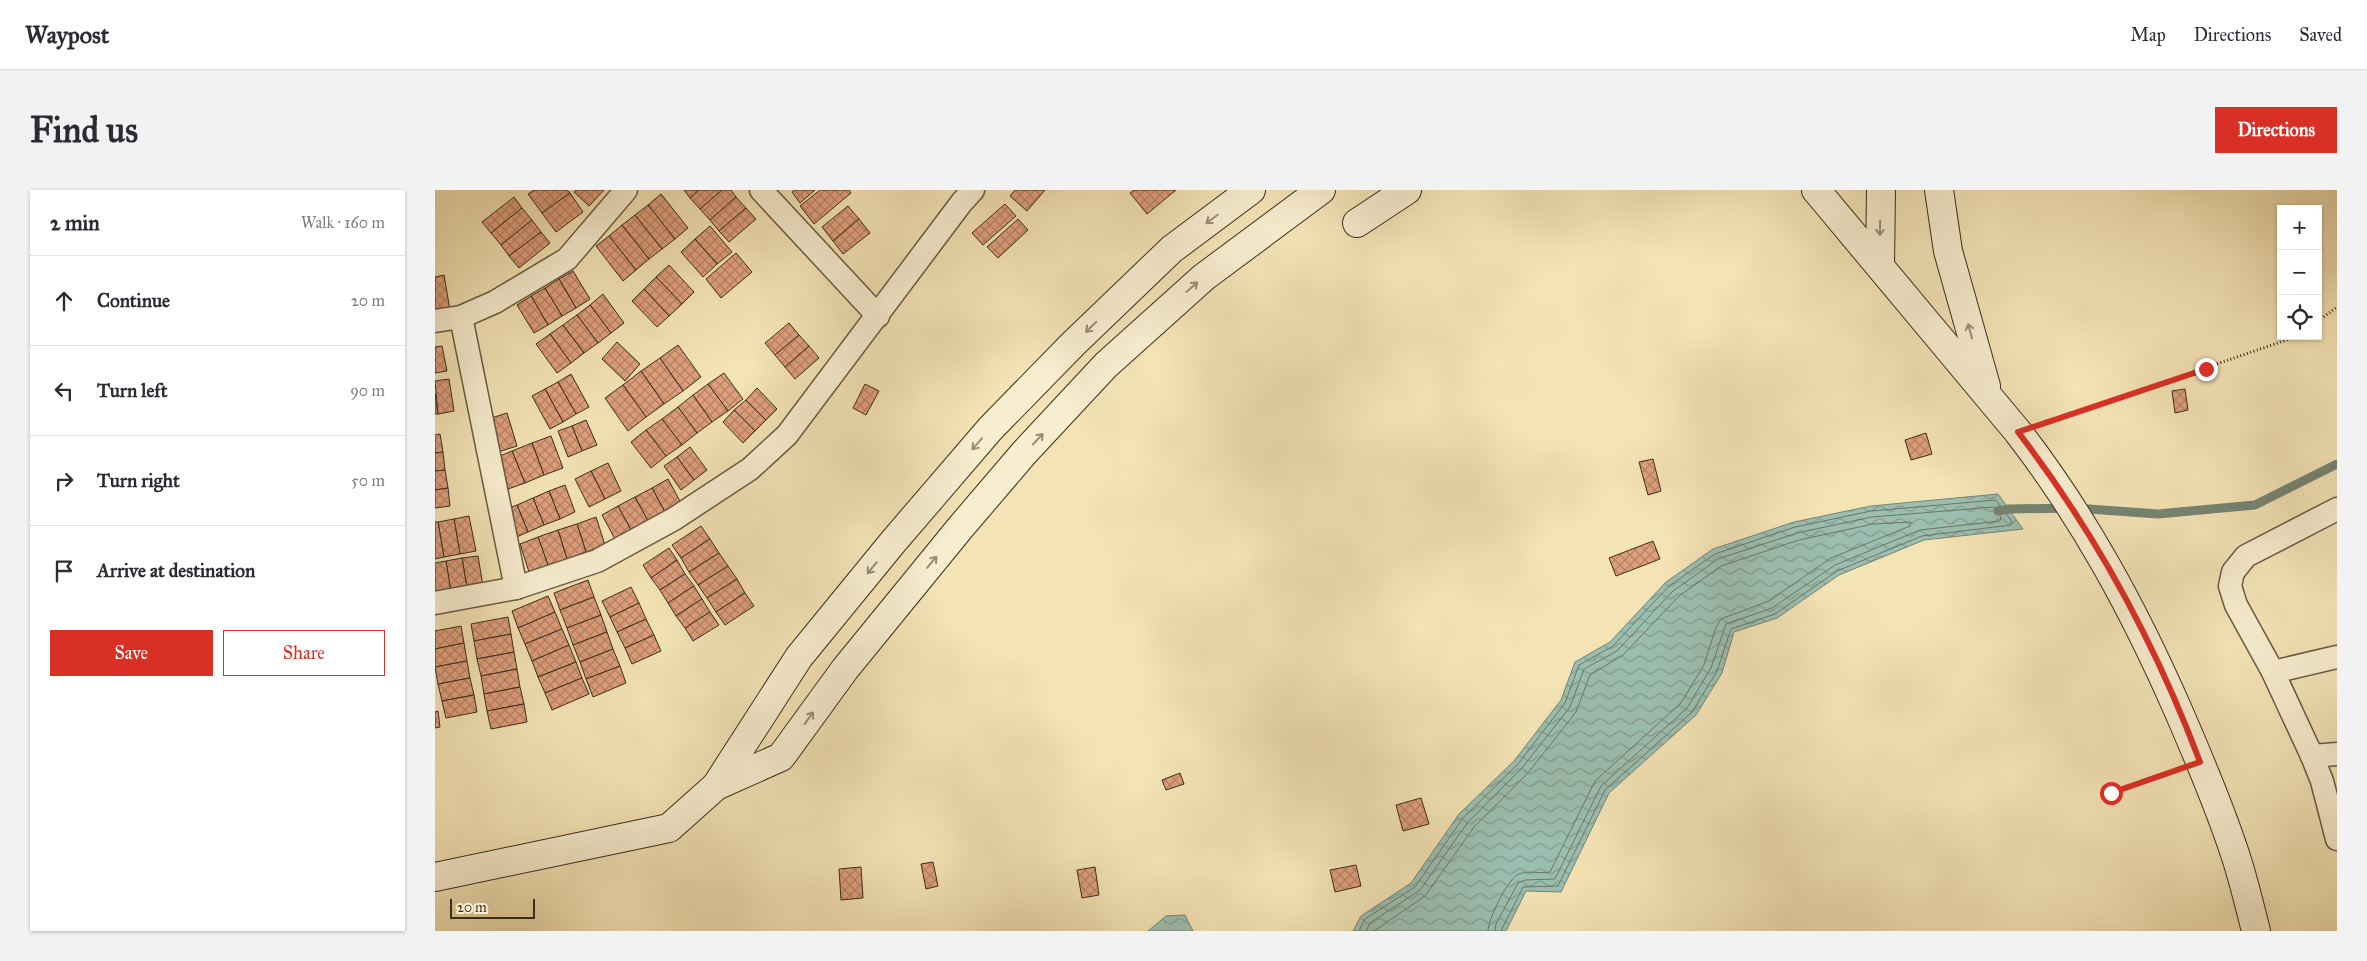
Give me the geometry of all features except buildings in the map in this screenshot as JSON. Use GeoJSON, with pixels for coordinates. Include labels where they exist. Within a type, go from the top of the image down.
{"type":"FeatureCollection","features":[{"type":"Feature","properties":{"kind":"street"},"geometry":{"type":"LineString","coordinates":[[435,321],[461,316],[495,302],[567,259],[626,190]]}},
{"type":"Feature","properties":{"kind":"street"},"geometry":{"type":"LineString","coordinates":[[761,190],[878,316]]}},
{"type":"Feature","properties":{"kind":"street"},"geometry":{"type":"LineString","coordinates":[[435,604],[516,588],[597,561],[674,520],[750,469],[787,435],[962,202],[973,190]]}},
{"type":"Feature","properties":{"kind":"street"},"geometry":{"type":"LineString","coordinates":[[435,877],[669,828],[716,786],[799,657],[893,542],[990,429],[1073,344],[1172,249],[1251,190]]}},
{"type":"Feature","properties":{"kind":"street"},"geometry":{"type":"LineString","coordinates":[[716,786],[781,757],[845,670],[948,542],[1025,453],[1106,365],[1204,277],[1321,190]]}},
{"type":"Feature","properties":{"kind":"street"},"geometry":{"type":"LineString","coordinates":[[1357,223],[1407,190]]}},
{"type":"Feature","properties":{"kind":"street"},"geometry":{"type":"LineString","coordinates":[[1816,190],[1988,394],[2046,468],[2088,532],[2136,619],[2200,762],[2234,851],[2256,931]]}},
{"type":"Feature","properties":{"kind":"street"},"geometry":{"type":"LineString","coordinates":[[1880,266],[1881,190]]}},
{"type":"Feature","properties":{"kind":"street"},"geometry":{"type":"LineString","coordinates":[[1939,190],[1949,251],[1988,394]]}},
{"type":"Feature","properties":{"kind":"street"},"geometry":{"type":"LineString","coordinates":[[461,316],[516,588]]}},
{"type":"Feature","properties":{"kind":"street"},"geometry":{"type":"LineString","coordinates":[[2337,508],[2246,556],[2233,572],[2230,586],[2236,605],[2273,672],[2312,756],[2322,781],[2337,839]]}},
{"type":"Feature","properties":{"kind":"street"},"geometry":{"type":"LineString","coordinates":[[2273,672],[2337,657]]}},
{"type":"Feature","properties":{"kind":"street"},"geometry":{"type":"LineString","coordinates":[[2312,756],[2337,754]]}},
{"type":"Feature","properties":{"kind":"path"},"geometry":{"type":"LineString","coordinates":[[2322,318],[2337,307]]}},
{"type":"Feature","properties":{"kind":"path"},"geometry":{"type":"LineString","coordinates":[[2018,432],[2285,340]]}},
{"type":"Feature","properties":{"kind":"path"},"geometry":{"type":"LineString","coordinates":[[2111,793],[2200,762]]}},
{"type":"Feature","properties":{"kind":"water"},"geometry":{"type":"Polygon","coordinates":[[[1998,494],[2023,529],[1924,540],[1839,575],[1777,618],[1734,632],[1722,673],[1696,715],[1609,793],[1561,892],[1526,891],[1506,931],[1353,931],[1361,916],[1411,883],[1459,814],[1514,761],[1561,700],[1575,662],[1610,642],[1666,582],[1713,549],[1794,522],[1871,506],[1998,494]]]}},
{"type":"Feature","properties":{"kind":"water"},"geometry":{"type":"Polygon","coordinates":[[[1185,915],[1193,931],[1148,931],[1166,916],[1185,915]]]}},
{"type":"Feature","properties":{"kind":"waterway"},"geometry":{"type":"LineString","coordinates":[[1998,511],[2009,509],[2075,508],[2158,514],[2255,505],[2337,464]]}},
{"type":"Feature","properties":{"kind":"route"},"geometry":{"type":"LineString","coordinates":[[2111,793],[2200,762],[2136,619],[2088,532],[2046,468],[2018,432],[2206,369]]}}]}
